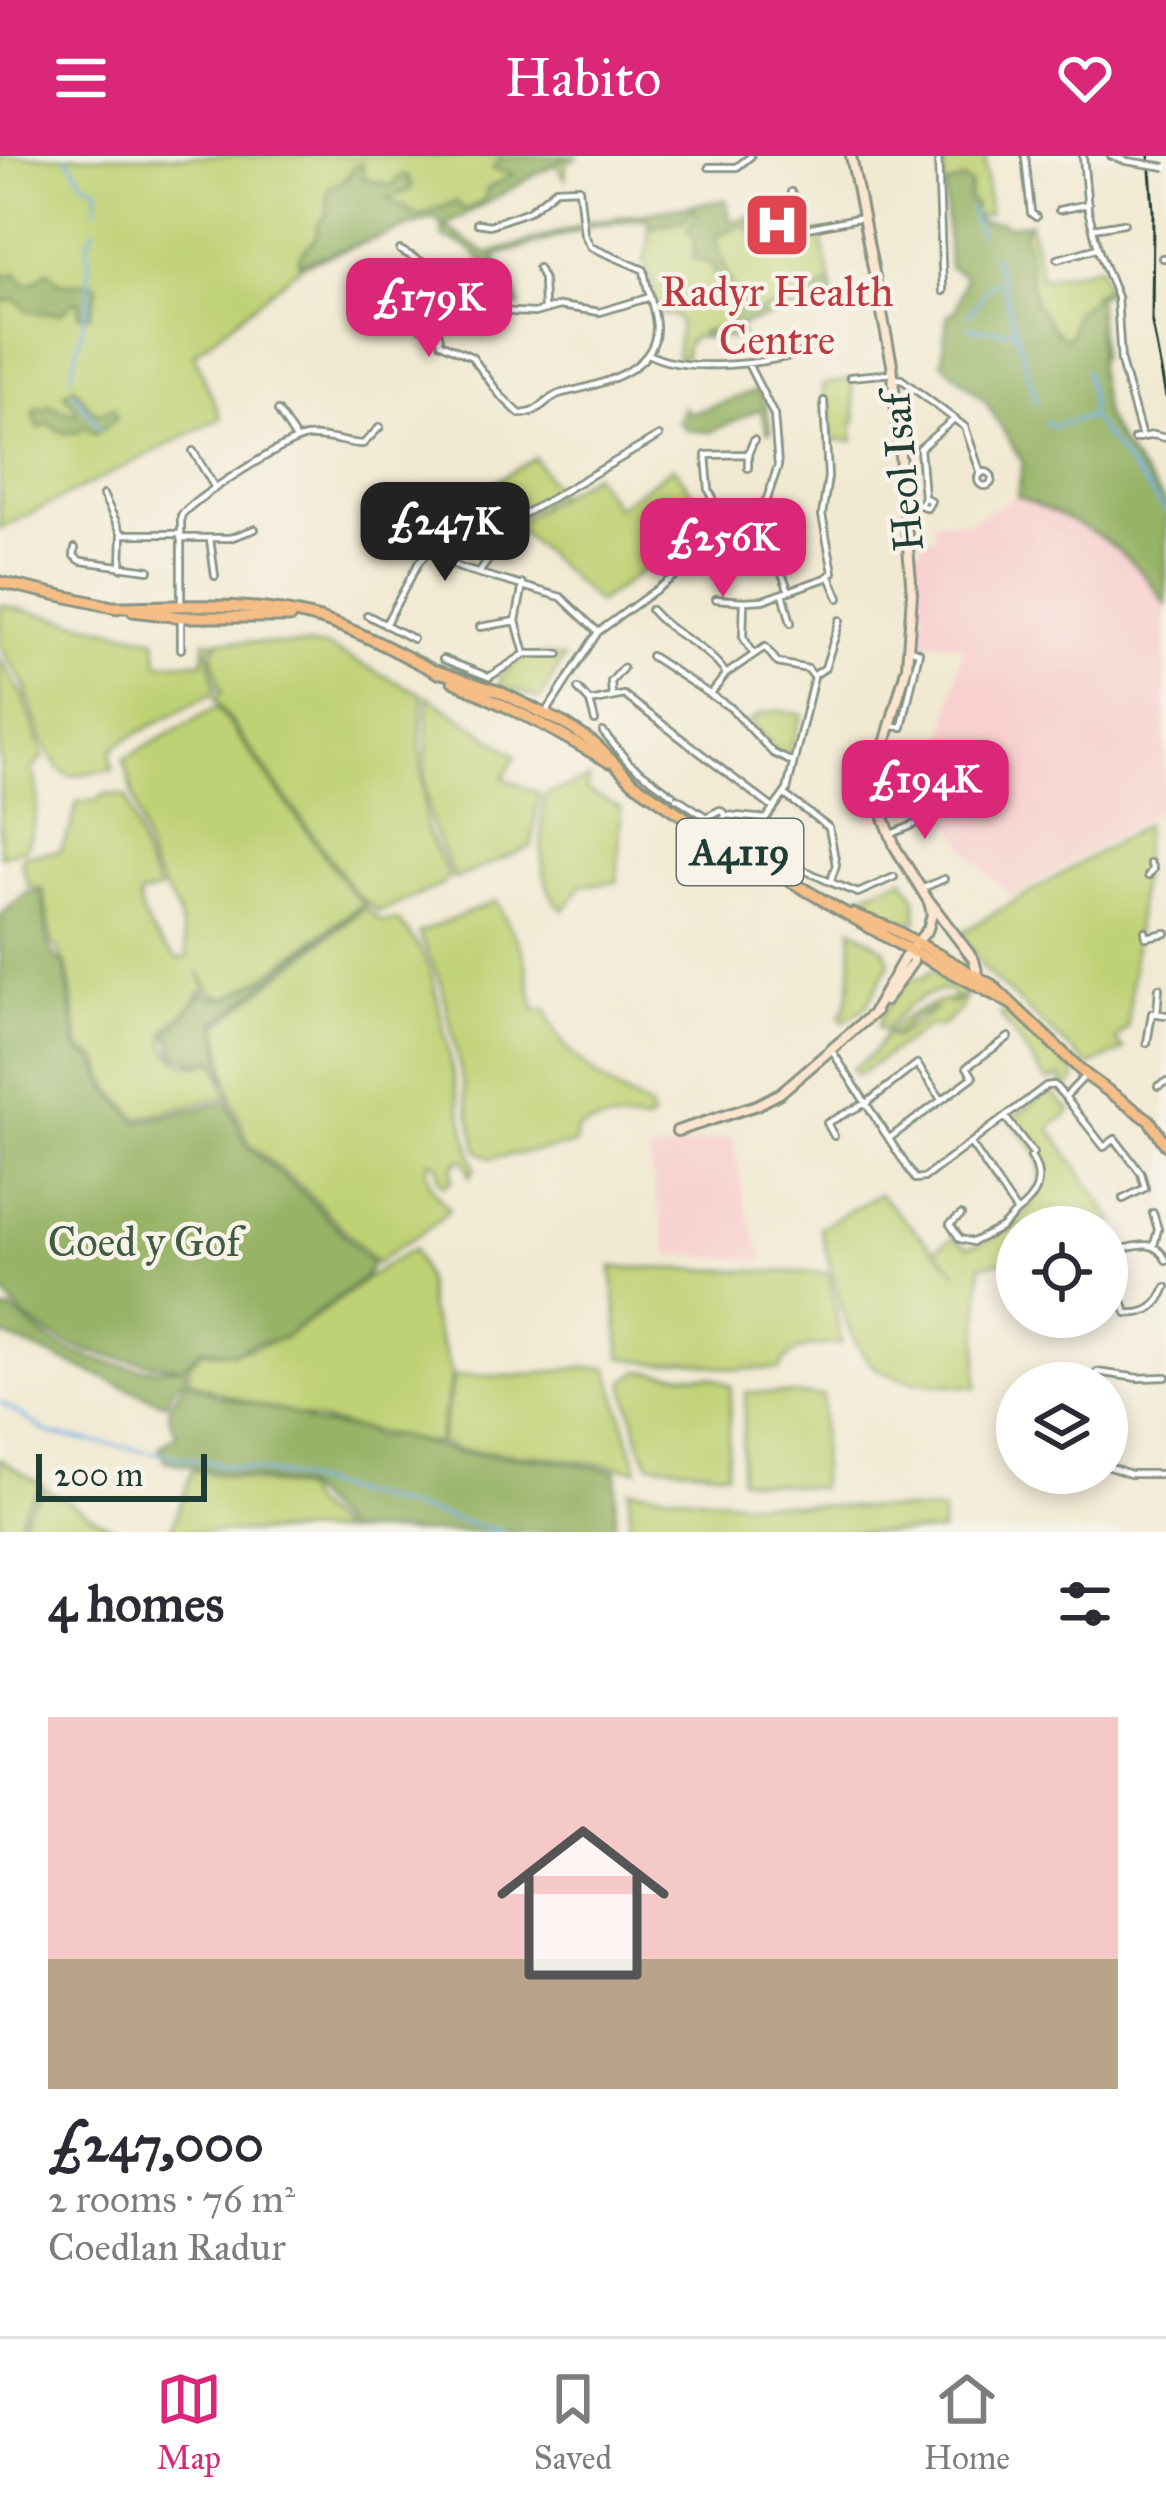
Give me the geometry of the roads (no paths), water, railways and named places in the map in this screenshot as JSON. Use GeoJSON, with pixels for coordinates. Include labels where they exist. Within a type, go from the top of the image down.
{"type":"FeatureCollection","features":[{"type":"Feature","properties":{"kind":"main road","name":"Heol Isaf"},"geometry":{"type":"LineString","coordinates":[[851,156],[894,375],[912,593],[909,649],[874,783],[877,803],[889,835],[929,902],[974,959],[979,976]]}},
{"type":"Feature","properties":{"kind":"main road","name":"A4119"},"geometry":{"type":"LineString","coordinates":[[0,582],[115,607],[181,612],[258,609],[307,616],[345,628],[543,718],[670,797],[711,835],[852,914],[979,976],[1087,1075],[1149,1120],[1166,1145]]}},
{"type":"Feature","properties":{"kind":"main road"},"geometry":{"type":"LineString","coordinates":[[677,1132],[764,1103],[832,1051],[873,1013],[916,947],[931,920],[929,902]]}},
{"type":"Feature","properties":{"kind":"main road","name":"A4119"},"geometry":{"type":"LineString","coordinates":[[916,947],[1010,1003]]}},
{"type":"Feature","properties":{"kind":"street"},"geometry":{"type":"LineString","coordinates":[[709,167],[737,167],[751,156]]}},
{"type":"Feature","properties":{"kind":"street"},"geometry":{"type":"LineString","coordinates":[[938,156],[943,291]]}},
{"type":"Feature","properties":{"kind":"street"},"geometry":{"type":"LineString","coordinates":[[1025,156],[1028,199],[1036,217]]}},
{"type":"Feature","properties":{"kind":"street"},"geometry":{"type":"LineString","coordinates":[[1084,156],[1093,228],[1117,293],[1121,362],[1138,438],[1166,438]]}},
{"type":"Feature","properties":{"kind":"street"},"geometry":{"type":"LineString","coordinates":[[1112,156],[1166,167]]}},
{"type":"Feature","properties":{"kind":"street"},"geometry":{"type":"LineString","coordinates":[[477,223],[490,225],[529,211],[556,189],[579,188],[588,243],[600,254],[644,268],[656,324],[649,354],[632,369],[557,394],[526,415],[500,395],[472,357],[444,346],[437,331],[440,318],[448,311],[534,313],[565,306],[600,312],[647,298]]}},
{"type":"Feature","properties":{"kind":"street"},"geometry":{"type":"LineString","coordinates":[[791,193],[807,228],[863,217]]}},
{"type":"Feature","properties":{"kind":"street"},"geometry":{"type":"LineString","coordinates":[[1059,210],[1088,204]]}},
{"type":"Feature","properties":{"kind":"street"},"geometry":{"type":"LineString","coordinates":[[1093,228],[1124,224]]}},
{"type":"Feature","properties":{"kind":"street"},"geometry":{"type":"LineString","coordinates":[[1058,259],[1098,248]]}},
{"type":"Feature","properties":{"kind":"street"},"geometry":{"type":"LineString","coordinates":[[400,250],[426,264],[448,311]]}},
{"type":"Feature","properties":{"kind":"street"},"geometry":{"type":"LineString","coordinates":[[538,268],[544,278],[544,309]]}},
{"type":"Feature","properties":{"kind":"street"},"geometry":{"type":"LineString","coordinates":[[360,276],[412,323],[437,331]]}},
{"type":"Feature","properties":{"kind":"street"},"geometry":{"type":"LineString","coordinates":[[649,354],[661,361],[733,367],[810,350]]}},
{"type":"Feature","properties":{"kind":"street"},"geometry":{"type":"LineString","coordinates":[[543,718],[598,632],[750,520],[771,491],[778,457],[773,411],[748,364]]}},
{"type":"Feature","properties":{"kind":"street"},"geometry":{"type":"LineString","coordinates":[[850,376],[902,379],[968,430],[981,474]]}},
{"type":"Feature","properties":{"kind":"street"},"geometry":{"type":"LineString","coordinates":[[824,401],[828,477],[822,512],[833,568],[830,577],[839,598]]}},
{"type":"Feature","properties":{"kind":"street"},"geometry":{"type":"LineString","coordinates":[[278,411],[296,439]]}},
{"type":"Feature","properties":{"kind":"street"},"geometry":{"type":"LineString","coordinates":[[924,497],[920,448],[953,420]]}},
{"type":"Feature","properties":{"kind":"street"},"geometry":{"type":"LineString","coordinates":[[181,649],[184,510],[296,439],[318,437],[363,444],[380,428]]}},
{"type":"Feature","properties":{"kind":"street"},"geometry":{"type":"LineString","coordinates":[[479,573],[519,518],[659,436]]}},
{"type":"Feature","properties":{"kind":"street"},"geometry":{"type":"LineString","coordinates":[[748,468],[754,440]]}},
{"type":"Feature","properties":{"kind":"street"},"geometry":{"type":"LineString","coordinates":[[193,451],[215,488]]}},
{"type":"Feature","properties":{"kind":"street"},"geometry":{"type":"LineString","coordinates":[[731,535],[709,490],[706,455],[748,454]]}},
{"type":"Feature","properties":{"kind":"street"},"geometry":{"type":"LineString","coordinates":[[103,495],[122,534],[121,568]]}},
{"type":"Feature","properties":{"kind":"street"},"geometry":{"type":"LineString","coordinates":[[734,547],[752,550],[769,544],[778,529],[777,511]]}},
{"type":"Feature","properties":{"kind":"street"},"geometry":{"type":"LineString","coordinates":[[750,520],[769,544],[791,623]]}},
{"type":"Feature","properties":{"kind":"street"},"geometry":{"type":"LineString","coordinates":[[122,534],[230,538],[255,530]]}},
{"type":"Feature","properties":{"kind":"street"},"geometry":{"type":"LineString","coordinates":[[210,538],[215,576]]}},
{"type":"Feature","properties":{"kind":"street"},"geometry":{"type":"LineString","coordinates":[[75,548],[74,556],[81,561],[149,570]]}},
{"type":"Feature","properties":{"kind":"street"},"geometry":{"type":"LineString","coordinates":[[385,625],[429,551],[479,573],[561,596],[598,632]]}},
{"type":"Feature","properties":{"kind":"street"},"geometry":{"type":"LineString","coordinates":[[716,599],[744,601],[830,577]]}},
{"type":"Feature","properties":{"kind":"street"},"geometry":{"type":"LineString","coordinates":[[524,584],[516,621],[525,654]]}},
{"type":"Feature","properties":{"kind":"street"},"geometry":{"type":"LineString","coordinates":[[744,601],[743,637],[754,655]]}},
{"type":"Feature","properties":{"kind":"street"},"geometry":{"type":"LineString","coordinates":[[650,610],[669,629],[711,652],[726,674]]}},
{"type":"Feature","properties":{"kind":"street"},"geometry":{"type":"LineString","coordinates":[[367,615],[413,639]]}},
{"type":"Feature","properties":{"kind":"street"},"geometry":{"type":"LineString","coordinates":[[603,732],[621,755],[670,797],[706,817],[720,809],[726,815],[763,820],[785,795],[814,676],[824,668],[840,620]]}},
{"type":"Feature","properties":{"kind":"street"},"geometry":{"type":"LineString","coordinates":[[480,627],[516,621]]}},
{"type":"Feature","properties":{"kind":"street"},"geometry":{"type":"LineString","coordinates":[[710,694],[726,674],[765,647],[778,664],[808,669],[814,676]]}},
{"type":"Feature","properties":{"kind":"street"},"geometry":{"type":"LineString","coordinates":[[443,659],[489,677],[525,654],[559,654]]}},
{"type":"Feature","properties":{"kind":"street"},"geometry":{"type":"LineString","coordinates":[[651,656],[739,715],[773,754],[792,762]]}},
{"type":"Feature","properties":{"kind":"street"},"geometry":{"type":"LineString","coordinates":[[612,695],[611,682],[622,668]]}},
{"type":"Feature","properties":{"kind":"street"},"geometry":{"type":"LineString","coordinates":[[578,689],[590,702],[595,722]]}},
{"type":"Feature","properties":{"kind":"street"},"geometry":{"type":"LineString","coordinates":[[590,702],[624,695],[774,808]]}},
{"type":"Feature","properties":{"kind":"street"},"geometry":{"type":"LineString","coordinates":[[785,795],[829,828],[836,865],[830,882]]}},
{"type":"Feature","properties":{"kind":"street"},"geometry":{"type":"LineString","coordinates":[[889,835],[945,812]]}},
{"type":"Feature","properties":{"kind":"street"},"geometry":{"type":"LineString","coordinates":[[711,835],[726,815]]}},
{"type":"Feature","properties":{"kind":"street"},"geometry":{"type":"LineString","coordinates":[[765,852],[858,893],[894,878]]}},
{"type":"Feature","properties":{"kind":"street"},"geometry":{"type":"LineString","coordinates":[[1150,870],[1163,867]]}},
{"type":"Feature","properties":{"kind":"street"},"geometry":{"type":"LineString","coordinates":[[922,889],[944,879]]}},
{"type":"Feature","properties":{"kind":"street"},"geometry":{"type":"LineString","coordinates":[[1145,931],[1146,937],[1166,933]]}},
{"type":"Feature","properties":{"kind":"street"},"geometry":{"type":"LineString","coordinates":[[1156,1014],[1153,997],[1159,988]]}},
{"type":"Feature","properties":{"kind":"street"},"geometry":{"type":"LineString","coordinates":[[1151,1039],[1152,1013],[1166,1015]]}},
{"type":"Feature","properties":{"kind":"street"},"geometry":{"type":"LineString","coordinates":[[891,1136],[976,1080],[967,1067],[1009,1037]]}},
{"type":"Feature","properties":{"kind":"street"},"geometry":{"type":"LineString","coordinates":[[832,1051],[915,1179],[924,1178],[1049,1085],[1065,1097],[1104,1147],[1115,1139],[1141,1173],[1145,1188],[1123,1199]]}},
{"type":"Feature","properties":{"kind":"street"},"geometry":{"type":"LineString","coordinates":[[834,1136],[827,1123],[868,1102],[917,1064],[941,1100]]}},
{"type":"Feature","properties":{"kind":"street"},"geometry":{"type":"LineString","coordinates":[[1065,1097],[1087,1075]]}},
{"type":"Feature","properties":{"kind":"street"},"geometry":{"type":"LineString","coordinates":[[1158,1086],[1166,1082]]}},
{"type":"Feature","properties":{"kind":"street"},"geometry":{"type":"LineString","coordinates":[[1005,1117],[1038,1169],[1037,1190],[1023,1206]]}},
{"type":"Feature","properties":{"kind":"street"},"geometry":{"type":"LineString","coordinates":[[971,1144],[1012,1206]]}},
{"type":"Feature","properties":{"kind":"street"},"geometry":{"type":"LineString","coordinates":[[1153,1213],[1158,1229],[1154,1245]]}},
{"type":"Feature","properties":{"kind":"street"},"geometry":{"type":"LineString","coordinates":[[961,1215],[950,1224],[960,1238],[973,1242],[996,1227]]}},
{"type":"Feature","properties":{"kind":"street"},"geometry":{"type":"LineString","coordinates":[[1128,1252],[1139,1244],[1154,1245],[1166,1260]]}},
{"type":"Feature","properties":{"kind":"street"},"geometry":{"type":"LineString","coordinates":[[1128,1314],[1152,1308],[1166,1287]]}},
{"type":"Feature","properties":{"kind":"street"},"geometry":{"type":"LineString","coordinates":[[1128,1377],[1166,1377]]}},
{"type":"Feature","properties":{"kind":"street"},"geometry":{"type":"LineString","coordinates":[[1128,1473],[1166,1474]]}},
{"type":"Feature","properties":{"kind":"waterway"},"geometry":{"type":"LineString","coordinates":[[67,157],[83,181],[98,188],[96,210]]}},
{"type":"Feature","properties":{"kind":"waterway"},"geometry":{"type":"LineString","coordinates":[[971,209],[979,234]]}},
{"type":"Feature","properties":{"kind":"waterway"},"geometry":{"type":"LineString","coordinates":[[71,377],[89,298],[88,242],[94,229]]}},
{"type":"Feature","properties":{"kind":"waterway"},"geometry":{"type":"LineString","coordinates":[[993,255],[1037,402]]}},
{"type":"Feature","properties":{"kind":"waterway"},"geometry":{"type":"LineString","coordinates":[[968,315],[996,281]]}},
{"type":"Feature","properties":{"kind":"waterway"},"geometry":{"type":"LineString","coordinates":[[969,328],[1015,331]]}},
{"type":"Feature","properties":{"kind":"waterway"},"geometry":{"type":"LineString","coordinates":[[1045,422],[1052,426],[1088,417],[1092,410],[1086,370]]}},
{"type":"Feature","properties":{"kind":"waterway"},"geometry":{"type":"LineString","coordinates":[[74,392],[100,429]]}},
{"type":"Feature","properties":{"kind":"waterway"},"geometry":{"type":"LineString","coordinates":[[1090,417],[1166,512]]}},
{"type":"Feature","properties":{"kind":"waterway"},"geometry":{"type":"LineString","coordinates":[[0,1402],[50,1434],[282,1475],[503,1532]]}},
{"type":"Feature","properties":{"kind":"railway"},"geometry":{"type":"LineString","coordinates":[[1149,156],[1152,323],[1166,397]]}},
{"type":"Feature","properties":{"kind":"place","name":"Radyr Health Centre"},"geometry":{"type":"Point","coordinates":[777,225]}},
{"type":"Feature","properties":{"kind":"park label","name":"Coed y Gof"},"geometry":{"type":"Point","coordinates":[144,1242]}}]}
